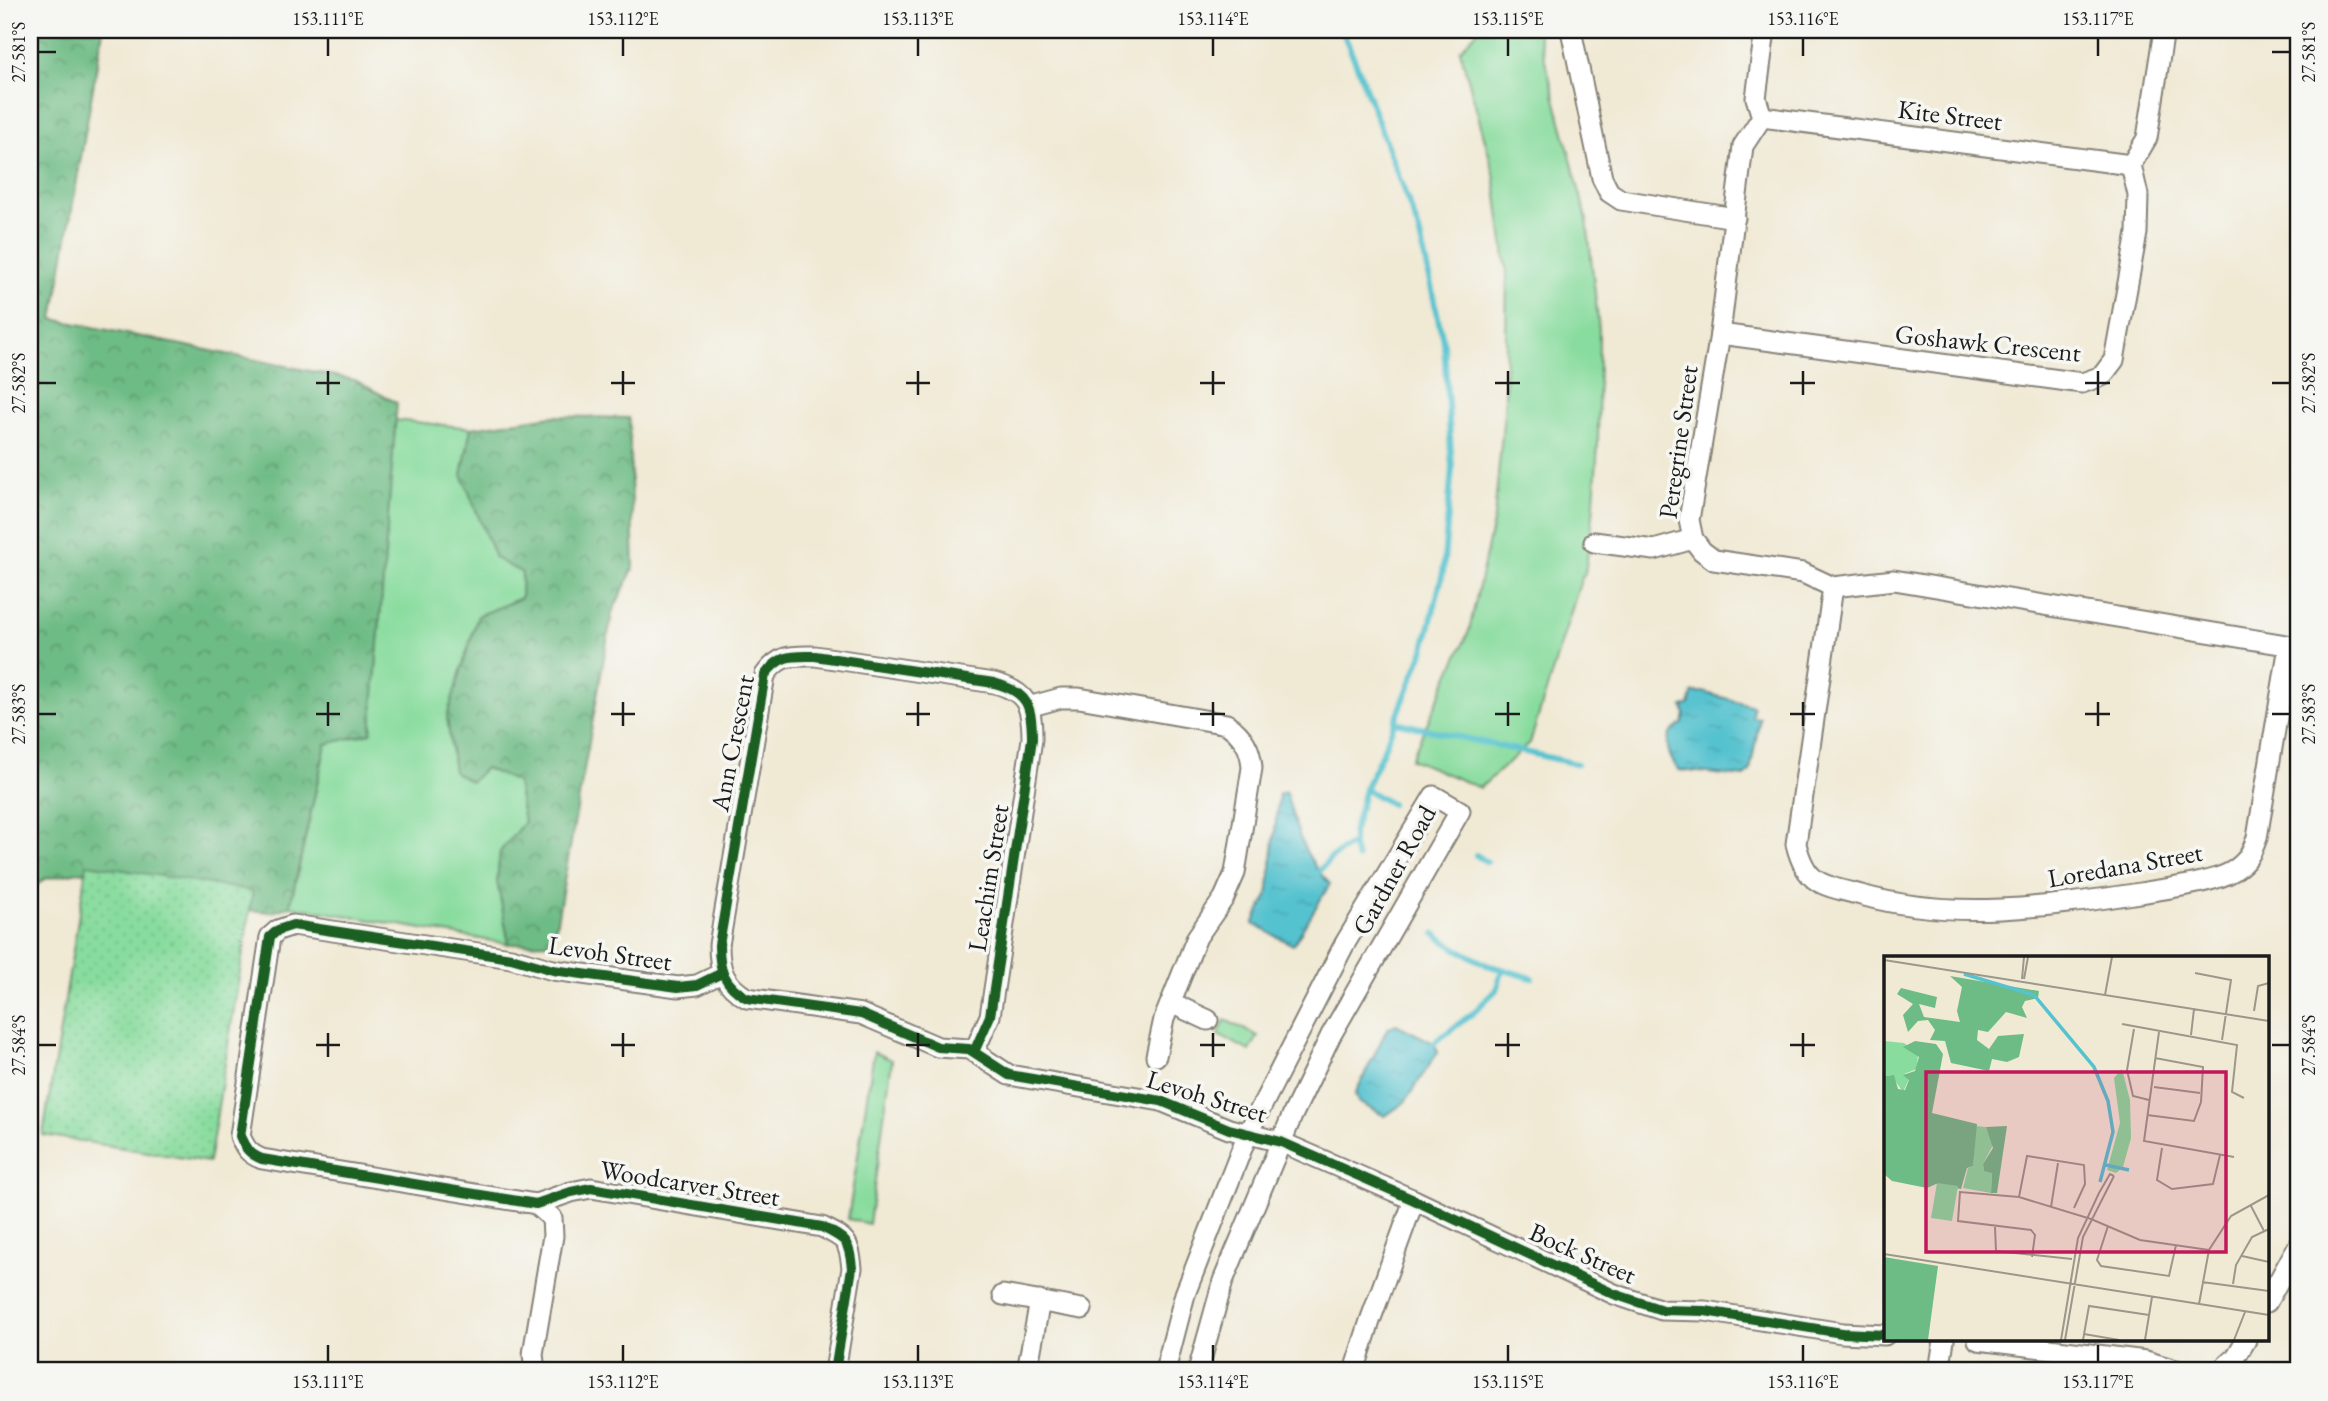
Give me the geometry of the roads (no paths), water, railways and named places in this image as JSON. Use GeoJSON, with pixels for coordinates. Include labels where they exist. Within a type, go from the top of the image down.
{"type":"FeatureCollection","features":[{"type":"Feature","properties":{"kind":"street"},"geometry":{"type":"LineString","coordinates":[[1570,30],[1602,178],[1609,192],[1621,200],[1735,218]]}},
{"type":"Feature","properties":{"kind":"street"},"geometry":{"type":"LineString","coordinates":[[1762,117],[1756,98],[1765,30]]}},
{"type":"Feature","properties":{"kind":"street"},"geometry":{"type":"LineString","coordinates":[[2131,165],[2147,138],[2164,30]]}},
{"type":"Feature","properties":{"kind":"street","name":"Peregrine Street"},"geometry":{"type":"LineString","coordinates":[[1762,117],[1743,146],[1720,334],[1689,520],[1693,539],[1702,551],[1714,560],[1804,573],[1833,587]]}},
{"type":"Feature","properties":{"kind":"street","name":"Kite Street"},"geometry":{"type":"LineString","coordinates":[[1762,117],[2131,165]]}},
{"type":"Feature","properties":{"kind":"street","name":"Goshawk Crescent"},"geometry":{"type":"LineString","coordinates":[[1720,334],[2082,383],[2102,376],[2114,360],[2137,233],[2138,195],[2131,165]]}},
{"type":"Feature","properties":{"kind":"street"},"geometry":{"type":"LineString","coordinates":[[1594,542],[1654,550],[1693,539]]}},
{"type":"Feature","properties":{"kind":"street"},"geometry":{"type":"LineString","coordinates":[[1833,587],[1894,580],[2293,646]]}},
{"type":"Feature","properties":{"kind":"street","name":"Loredana Street"},"geometry":{"type":"LineString","coordinates":[[1833,587],[1796,844],[1801,862],[1815,880],[1891,904],[1969,911],[2072,903],[2180,887],[2230,873],[2249,858],[2257,838],[2293,646]]}},
{"type":"Feature","properties":{"kind":"street","name":"Ann Crescent"},"geometry":{"type":"LineString","coordinates":[[722,973],[719,945],[765,675],[773,663],[786,656],[815,656],[994,683],[1019,692],[1028,707]]}},
{"type":"Feature","properties":{"kind":"street"},"geometry":{"type":"LineString","coordinates":[[1028,707],[1061,698],[1079,698],[1227,724],[1247,744],[1252,755],[1235,873],[1224,898],[1197,937],[1161,1032],[1156,1056]]}},
{"type":"Feature","properties":{"kind":"street","name":"Leachim Street"},"geometry":{"type":"LineString","coordinates":[[974,1052],[990,1016],[1032,739],[1032,720],[1028,707]]}},
{"type":"Feature","properties":{"kind":"street","name":"Gardner Road"},"geometry":{"type":"LineString","coordinates":[[1165,1371],[1185,1294],[1248,1133],[1344,944],[1434,796],[1461,811],[1331,1035],[1281,1142],[1223,1281],[1198,1371]]}},
{"type":"Feature","properties":{"kind":"street","name":"Levoh Street"},"geometry":{"type":"LineString","coordinates":[[240,1136],[271,937],[278,930],[293,925],[510,958],[553,970],[678,987],[697,985],[722,973],[736,992],[747,998],[861,1014],[938,1047],[969,1049],[1009,1075],[1161,1101],[1229,1129],[1281,1142]]}},
{"type":"Feature","properties":{"kind":"street"},"geometry":{"type":"LineString","coordinates":[[1171,1003],[1208,1020]]}},
{"type":"Feature","properties":{"kind":"street","name":"Woodcarver Street"},"geometry":{"type":"LineString","coordinates":[[240,1136],[244,1147],[252,1155],[262,1159],[536,1204],[591,1188],[822,1227],[844,1238],[850,1251],[852,1268],[835,1371]]}},
{"type":"Feature","properties":{"kind":"street","name":"Bock Street"},"geometry":{"type":"LineString","coordinates":[[1281,1142],[1414,1200],[1614,1294],[1662,1310],[1705,1311],[1842,1333],[1884,1335]]}},
{"type":"Feature","properties":{"kind":"street"},"geometry":{"type":"LineString","coordinates":[[1354,1371],[1378,1296],[1414,1200]]}},
{"type":"Feature","properties":{"kind":"street"},"geometry":{"type":"LineString","coordinates":[[535,1371],[533,1354],[553,1236],[552,1218],[536,1204]]}},
{"type":"Feature","properties":{"kind":"street"},"geometry":{"type":"LineString","coordinates":[[2268,1300],[2298,1246]]}},
{"type":"Feature","properties":{"kind":"street"},"geometry":{"type":"LineString","coordinates":[[1003,1295],[1082,1309]]}},
{"type":"Feature","properties":{"kind":"street"},"geometry":{"type":"LineString","coordinates":[[1027,1371],[1040,1301]]}},
{"type":"Feature","properties":{"kind":"street"},"geometry":{"type":"LineString","coordinates":[[1939,1371],[1944,1342]]}},
{"type":"Feature","properties":{"kind":"street"},"geometry":{"type":"LineString","coordinates":[[1994,1342],[2146,1361],[2179,1371]]}},
{"type":"Feature","properties":{"kind":"street"},"geometry":{"type":"LineString","coordinates":[[2220,1371],[2236,1357],[2245,1342]]}},
{"type":"Feature","properties":{"kind":"water"},"geometry":{"type":"Polygon","coordinates":[[[1693,692],[1703,692],[1753,706],[1752,717],[1760,718],[1750,771],[1744,777],[1679,770],[1673,762],[1668,739],[1671,732],[1683,723],[1683,707],[1689,705],[1693,692]]]}},
{"type":"Feature","properties":{"kind":"water"},"geometry":{"type":"Polygon","coordinates":[[[1286,792],[1307,853],[1330,884],[1293,945],[1253,924],[1268,894],[1279,794],[1286,792]]]}},
{"type":"Feature","properties":{"kind":"water"},"geometry":{"type":"Polygon","coordinates":[[[1396,1024],[1434,1043],[1438,1052],[1405,1102],[1385,1116],[1358,1102],[1355,1094],[1387,1029],[1396,1024]]]}},
{"type":"Feature","properties":{"kind":"waterway"},"geometry":{"type":"LineString","coordinates":[[1342,30],[1419,231],[1444,345],[1452,468],[1443,572],[1424,649],[1365,789],[1353,833],[1353,848],[1357,858]]}},
{"type":"Feature","properties":{"kind":"waterway"},"geometry":{"type":"LineString","coordinates":[[1395,722],[1577,764]]}},
{"type":"Feature","properties":{"kind":"waterway"},"geometry":{"type":"LineString","coordinates":[[1365,789],[1391,804]]}},
{"type":"Feature","properties":{"kind":"waterway"},"geometry":{"type":"LineString","coordinates":[[1318,872],[1331,858],[1353,843]]}},
{"type":"Feature","properties":{"kind":"waterway"},"geometry":{"type":"LineString","coordinates":[[1476,855],[1487,862]]}},
{"type":"Feature","properties":{"kind":"waterway"},"geometry":{"type":"LineString","coordinates":[[1435,934],[1487,965],[1532,978]]}},
{"type":"Feature","properties":{"kind":"waterway"},"geometry":{"type":"LineString","coordinates":[[1434,1043],[1474,1012],[1496,990],[1503,969]]}}]}
